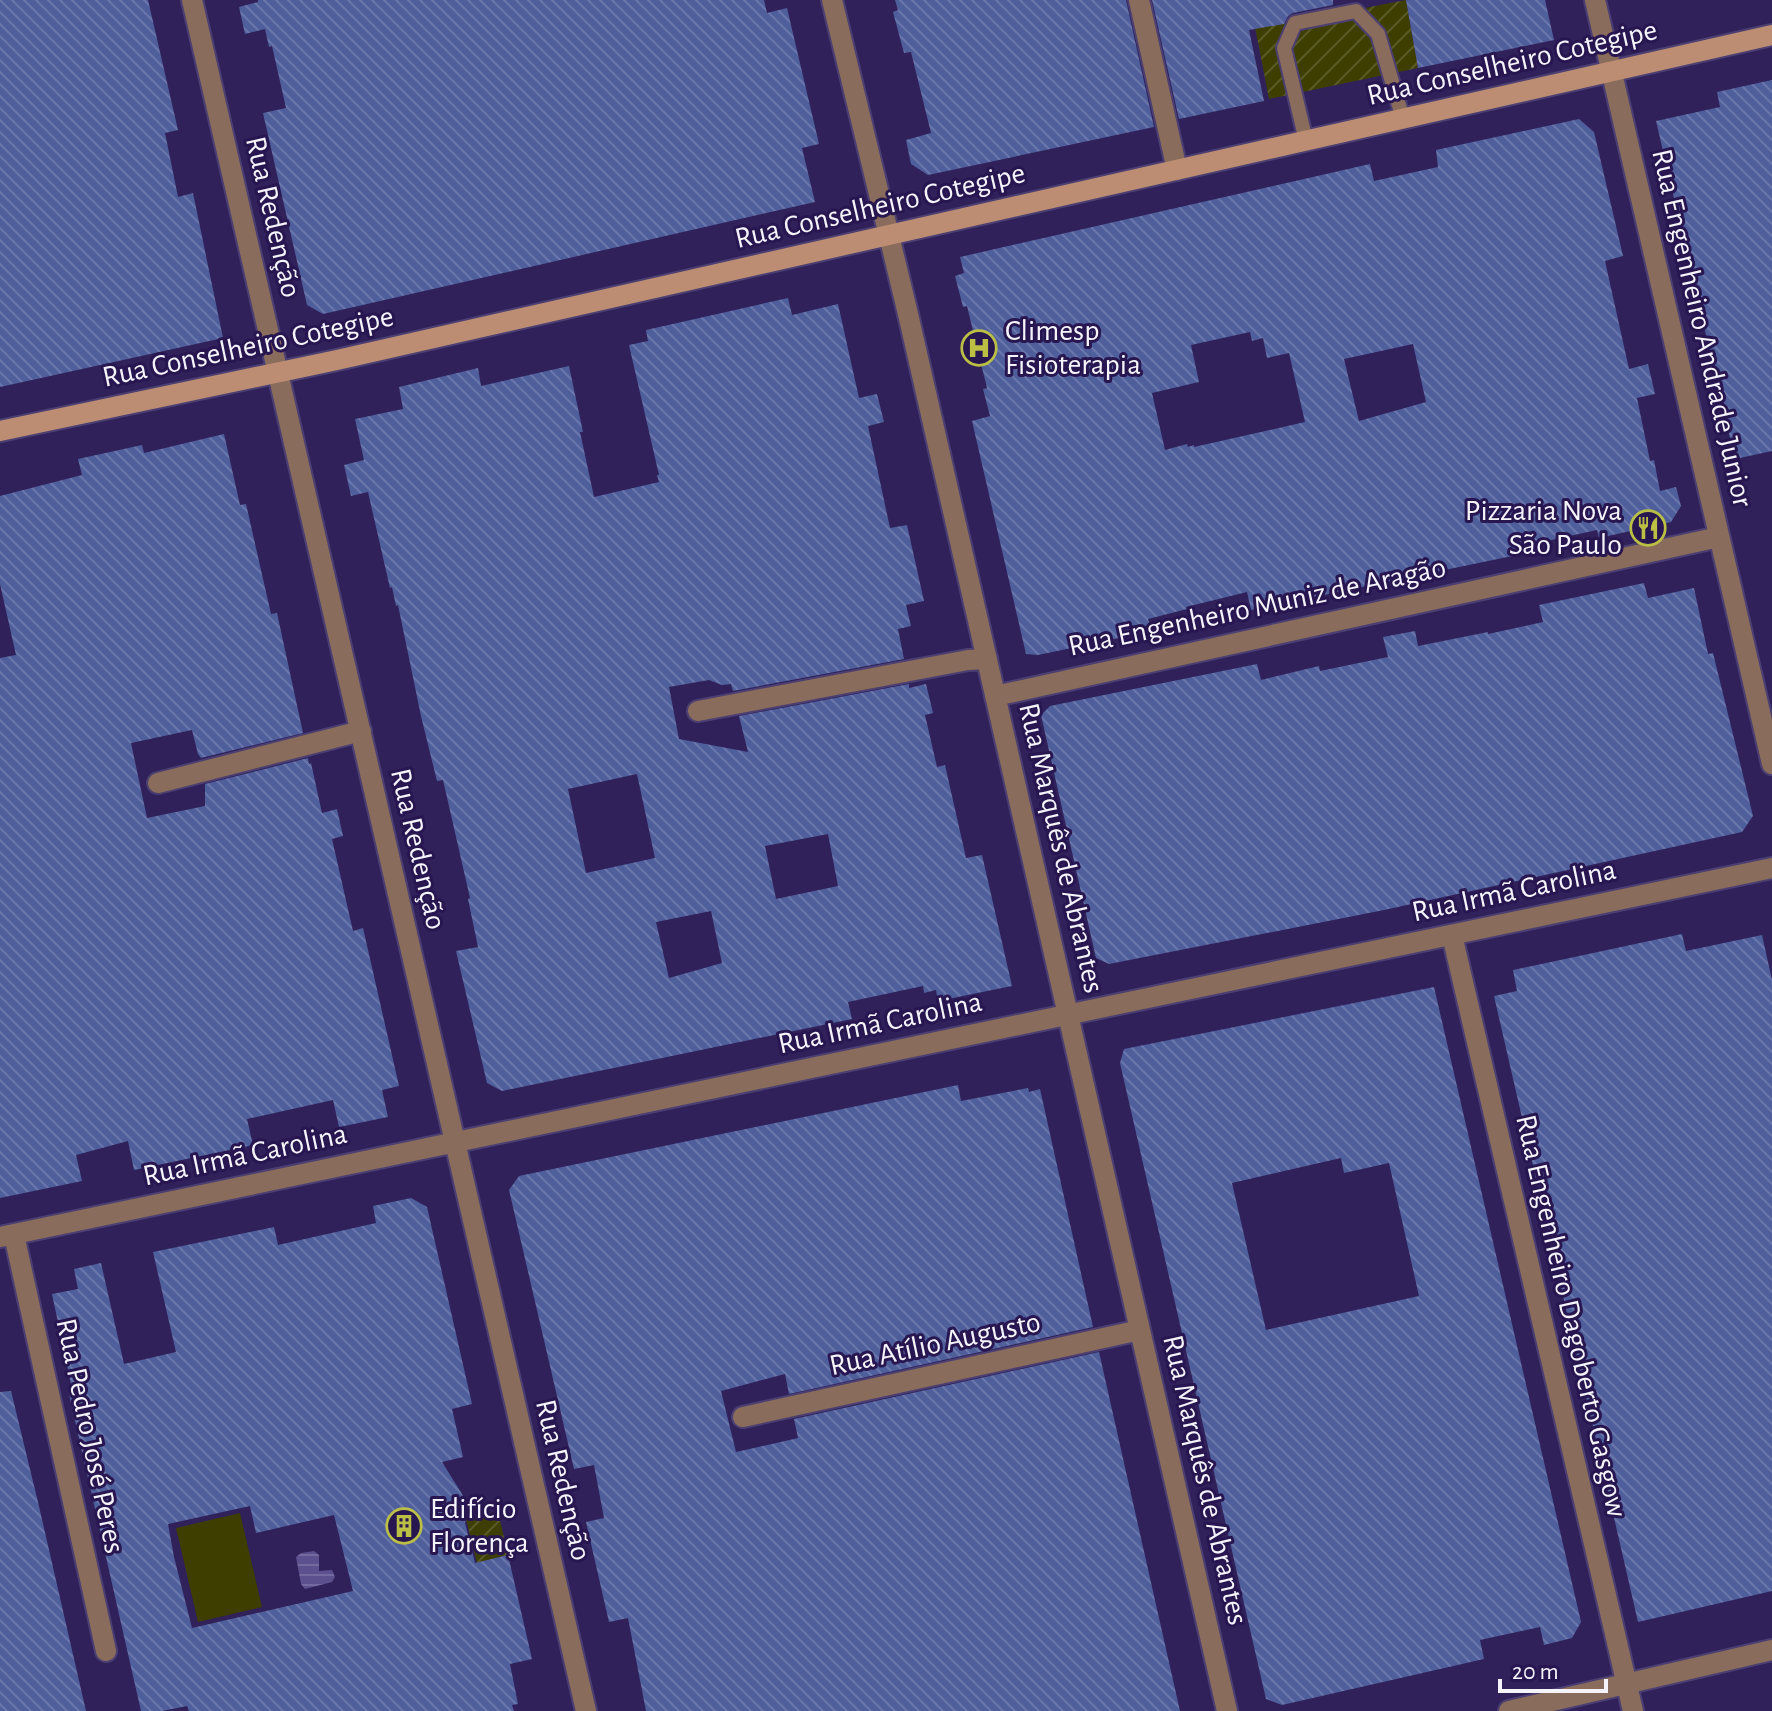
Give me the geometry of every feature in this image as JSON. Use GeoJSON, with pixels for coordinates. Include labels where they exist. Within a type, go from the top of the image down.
{"type":"FeatureCollection","features":[{"type":"Feature","properties":{"kind":"street","name":"Rua Redenção"},"geometry":{"type":"LineString","coordinates":[[192,0],[586,1711]]}},
{"type":"Feature","properties":{"kind":"street","name":"Rua Marquês de Abrantes"},"geometry":{"type":"LineString","coordinates":[[832,0],[987,659],[1227,1711]]}},
{"type":"Feature","properties":{"kind":"street"},"geometry":{"type":"LineString","coordinates":[[1139,0],[1177,170]]}},
{"type":"Feature","properties":{"kind":"street","name":"Rua Engenheiro Andrade Junior"},"geometry":{"type":"LineString","coordinates":[[1595,0],[1772,764]]}},
{"type":"Feature","properties":{"kind":"street","name":"Rua Conselheiro Cotegipe"},"geometry":{"type":"LineString","coordinates":[[0,431],[278,373],[1772,35]]}},
{"type":"Feature","properties":{"kind":"street","name":"Rua Engenheiro Muniz de Aragão"},"geometry":{"type":"LineString","coordinates":[[995,696],[1719,537]]}},
{"type":"Feature","properties":{"kind":"street"},"geometry":{"type":"LineString","coordinates":[[698,711],[987,659]]}},
{"type":"Feature","properties":{"kind":"street"},"geometry":{"type":"LineString","coordinates":[[158,783],[361,731]]}},
{"type":"Feature","properties":{"kind":"street","name":"Rua Irmã Carolina"},"geometry":{"type":"LineString","coordinates":[[7,1236],[1772,868]]}},
{"type":"Feature","properties":{"kind":"street","name":"Rua Engenheiro Dagoberto Gasgow"},"geometry":{"type":"LineString","coordinates":[[1452,935],[1633,1711]]}},
{"type":"Feature","properties":{"kind":"street","name":"Rua Pedro José Peres"},"geometry":{"type":"LineString","coordinates":[[7,1236],[106,1651]]}},
{"type":"Feature","properties":{"kind":"street","name":"Rua Atílio Augusto"},"geometry":{"type":"LineString","coordinates":[[743,1417],[1140,1330]]}},
{"type":"Feature","properties":{"kind":"street"},"geometry":{"type":"LineString","coordinates":[[1509,1711],[1772,1650]]}},
{"type":"Feature","properties":{"kind":"lane"},"geometry":{"type":"LineString","coordinates":[[1306,141],[1284,48],[1295,23],[1356,11],[1378,34],[1403,119]]}},
{"type":"Feature","properties":{"kind":"shaded area"},"geometry":{"type":"Polygon","coordinates":[[[1406,0],[1418,68],[1269,99],[1254,22],[1271,26],[1406,0]]]}},
{"type":"Feature","properties":{"kind":"shaded area"},"geometry":{"type":"Polygon","coordinates":[[[498,1511],[508,1555],[477,1563],[466,1519],[498,1511]]]}},
{"type":"Feature","properties":{"kind":"shaded area"},"geometry":{"type":"Polygon","coordinates":[[[240,1513],[262,1607],[198,1622],[176,1528],[240,1513]]]}},
{"type":"Feature","properties":{"kind":"shaded area"},"geometry":{"type":"Polygon","coordinates":[[[314,1551],[319,1555],[319,1571],[332,1570],[335,1577],[332,1582],[305,1589],[301,1584],[296,1557],[314,1551]]]}},
{"type":"Feature","properties":{"kind":"building"},"geometry":{"type":"Polygon","coordinates":[[[0,0],[148,0],[178,130],[165,133],[178,197],[193,193],[223,338],[0,387],[0,0]]]}},
{"type":"Feature","properties":{"kind":"building"},"geometry":{"type":"Polygon","coordinates":[[[258,0],[764,0],[767,13],[787,8],[819,144],[802,148],[815,202],[323,314],[307,305],[263,113],[286,108],[272,46],[269,47],[265,29],[245,34],[239,7],[258,0]]]}},
{"type":"Feature","properties":{"kind":"building"},"geometry":{"type":"Polygon","coordinates":[[[895,0],[1126,0],[1154,127],[928,175],[911,164],[906,140],[931,133],[911,52],[904,53],[893,12],[898,10],[895,0]]]}},
{"type":"Feature","properties":{"kind":"building"},"geometry":{"type":"Polygon","coordinates":[[[1152,0],[1333,0],[1333,5],[1293,13],[1284,24],[1249,30],[1264,101],[1179,119],[1152,0]]]}},
{"type":"Feature","properties":{"kind":"building"},"geometry":{"type":"Polygon","coordinates":[[[1406,0],[1545,0],[1554,40],[1418,68],[1406,0]]]}},
{"type":"Feature","properties":{"kind":"building"},"geometry":{"type":"Polygon","coordinates":[[[1772,80],[1772,451],[1735,459],[1656,121],[1720,107],[1717,92],[1772,80]]]}},
{"type":"Feature","properties":{"kind":"building"},"geometry":{"type":"Polygon","coordinates":[[[1579,119],[1594,132],[1623,256],[1605,261],[1629,369],[1648,364],[1655,394],[1637,398],[1650,461],[1654,460],[1660,491],[1676,487],[1681,506],[1671,522],[1599,538],[1597,530],[1520,547],[1522,554],[1251,610],[1247,592],[1148,619],[1152,631],[1038,655],[1026,654],[972,421],[990,416],[983,389],[987,388],[967,306],[963,307],[955,276],[964,273],[960,257],[1370,164],[1374,181],[1438,167],[1436,150],[1579,119]],[[1250,332],[1191,345],[1199,382],[1152,393],[1165,450],[1187,444],[1194,447],[1305,422],[1289,353],[1267,358],[1263,338],[1252,341],[1250,332]],[[1413,344],[1344,359],[1359,421],[1426,402],[1413,344]]]}},
{"type":"Feature","properties":{"kind":"building"},"geometry":{"type":"Polygon","coordinates":[[[788,298],[792,315],[838,304],[859,398],[877,394],[884,422],[868,426],[890,528],[907,525],[924,601],[906,605],[911,626],[898,629],[904,659],[733,691],[731,684],[722,685],[709,680],[669,687],[679,739],[748,752],[739,716],[909,684],[909,688],[926,684],[933,713],[925,715],[937,767],[945,765],[966,858],[982,855],[1012,986],[938,1001],[936,990],[924,993],[923,986],[848,1002],[852,1019],[502,1091],[487,1083],[456,951],[478,947],[443,780],[437,781],[398,605],[390,588],[368,492],[351,496],[344,465],[364,460],[355,419],[403,409],[399,387],[478,368],[481,386],[569,366],[594,497],[659,482],[629,345],[648,341],[646,330],[788,298]],[[637,774],[568,789],[586,873],[655,858],[637,774]],[[828,834],[765,846],[776,899],[838,886],[828,834]],[[711,911],[656,922],[669,978],[722,963],[711,911]]]}},
{"type":"Feature","properties":{"kind":"building"},"geometry":{"type":"Polygon","coordinates":[[[224,434],[240,505],[246,504],[271,614],[277,613],[303,733],[201,758],[192,730],[131,743],[147,818],[205,806],[205,784],[308,758],[322,813],[337,809],[343,836],[332,839],[353,931],[363,928],[399,1086],[382,1090],[388,1117],[339,1127],[333,1100],[247,1119],[253,1145],[134,1170],[128,1141],[76,1155],[82,1181],[0,1198],[0,658],[16,655],[0,584],[0,496],[82,475],[78,459],[142,445],[144,453],[224,434]]]}},
{"type":"Feature","properties":{"kind":"building"},"geometry":{"type":"Polygon","coordinates":[[[1644,583],[1648,598],[1694,588],[1708,654],[1713,653],[1753,816],[1742,832],[1384,910],[1109,964],[1096,958],[1041,715],[1050,706],[1257,664],[1261,680],[1319,666],[1320,671],[1388,657],[1383,637],[1415,631],[1418,646],[1488,634],[1543,622],[1539,605],[1644,583]]]}},
{"type":"Feature","properties":{"kind":"building"},"geometry":{"type":"Polygon","coordinates":[[[1682,934],[1686,951],[1762,935],[1772,980],[1772,1591],[1638,1622],[1494,996],[1517,991],[1513,970],[1682,934]]]}},
{"type":"Feature","properties":{"kind":"building"},"geometry":{"type":"Polygon","coordinates":[[[1434,987],[1581,1622],[1572,1638],[1544,1645],[1540,1627],[1480,1640],[1484,1659],[1282,1705],[1266,1699],[1120,1063],[1124,1049],[1434,987]],[[1341,1158],[1232,1183],[1266,1330],[1419,1296],[1389,1163],[1344,1173],[1341,1158]]]}},
{"type":"Feature","properties":{"kind":"building"},"geometry":{"type":"Polygon","coordinates":[[[958,1085],[961,1101],[1028,1088],[1029,1092],[1040,1089],[1093,1327],[789,1394],[785,1374],[721,1391],[736,1452],[798,1438],[794,1419],[1099,1352],[1180,1711],[646,1711],[628,1618],[609,1622],[586,1522],[604,1518],[594,1465],[574,1469],[509,1190],[519,1176],[958,1085]]]}},
{"type":"Feature","properties":{"kind":"building"},"geometry":{"type":"Polygon","coordinates":[[[411,1198],[427,1207],[472,1404],[452,1409],[463,1457],[442,1462],[462,1494],[467,1511],[465,1523],[475,1563],[508,1555],[532,1659],[510,1664],[518,1704],[512,1705],[514,1711],[189,1711],[187,1706],[141,1711],[68,1390],[72,1389],[52,1294],[78,1289],[74,1269],[101,1263],[124,1364],[176,1352],[153,1252],[274,1227],[278,1245],[376,1223],[373,1206],[411,1198]],[[250,1506],[168,1524],[192,1628],[353,1591],[334,1515],[256,1533],[250,1506]]]}},
{"type":"Feature","properties":{"kind":"building"},"geometry":{"type":"Polygon","coordinates":[[[11,1391],[86,1711],[0,1711],[0,1392],[11,1391]]]}},
{"type":"Feature","properties":{"kind":"place","name":"Climesp Fisioterapia"},"geometry":{"type":"Point","coordinates":[979,348]}},
{"type":"Feature","properties":{"kind":"place","name":"Pizzaria Nova São Paulo"},"geometry":{"type":"Point","coordinates":[1648,528]}},
{"type":"Feature","properties":{"kind":"place","name":"Edifício Florença"},"geometry":{"type":"Point","coordinates":[404,1526]}}]}
